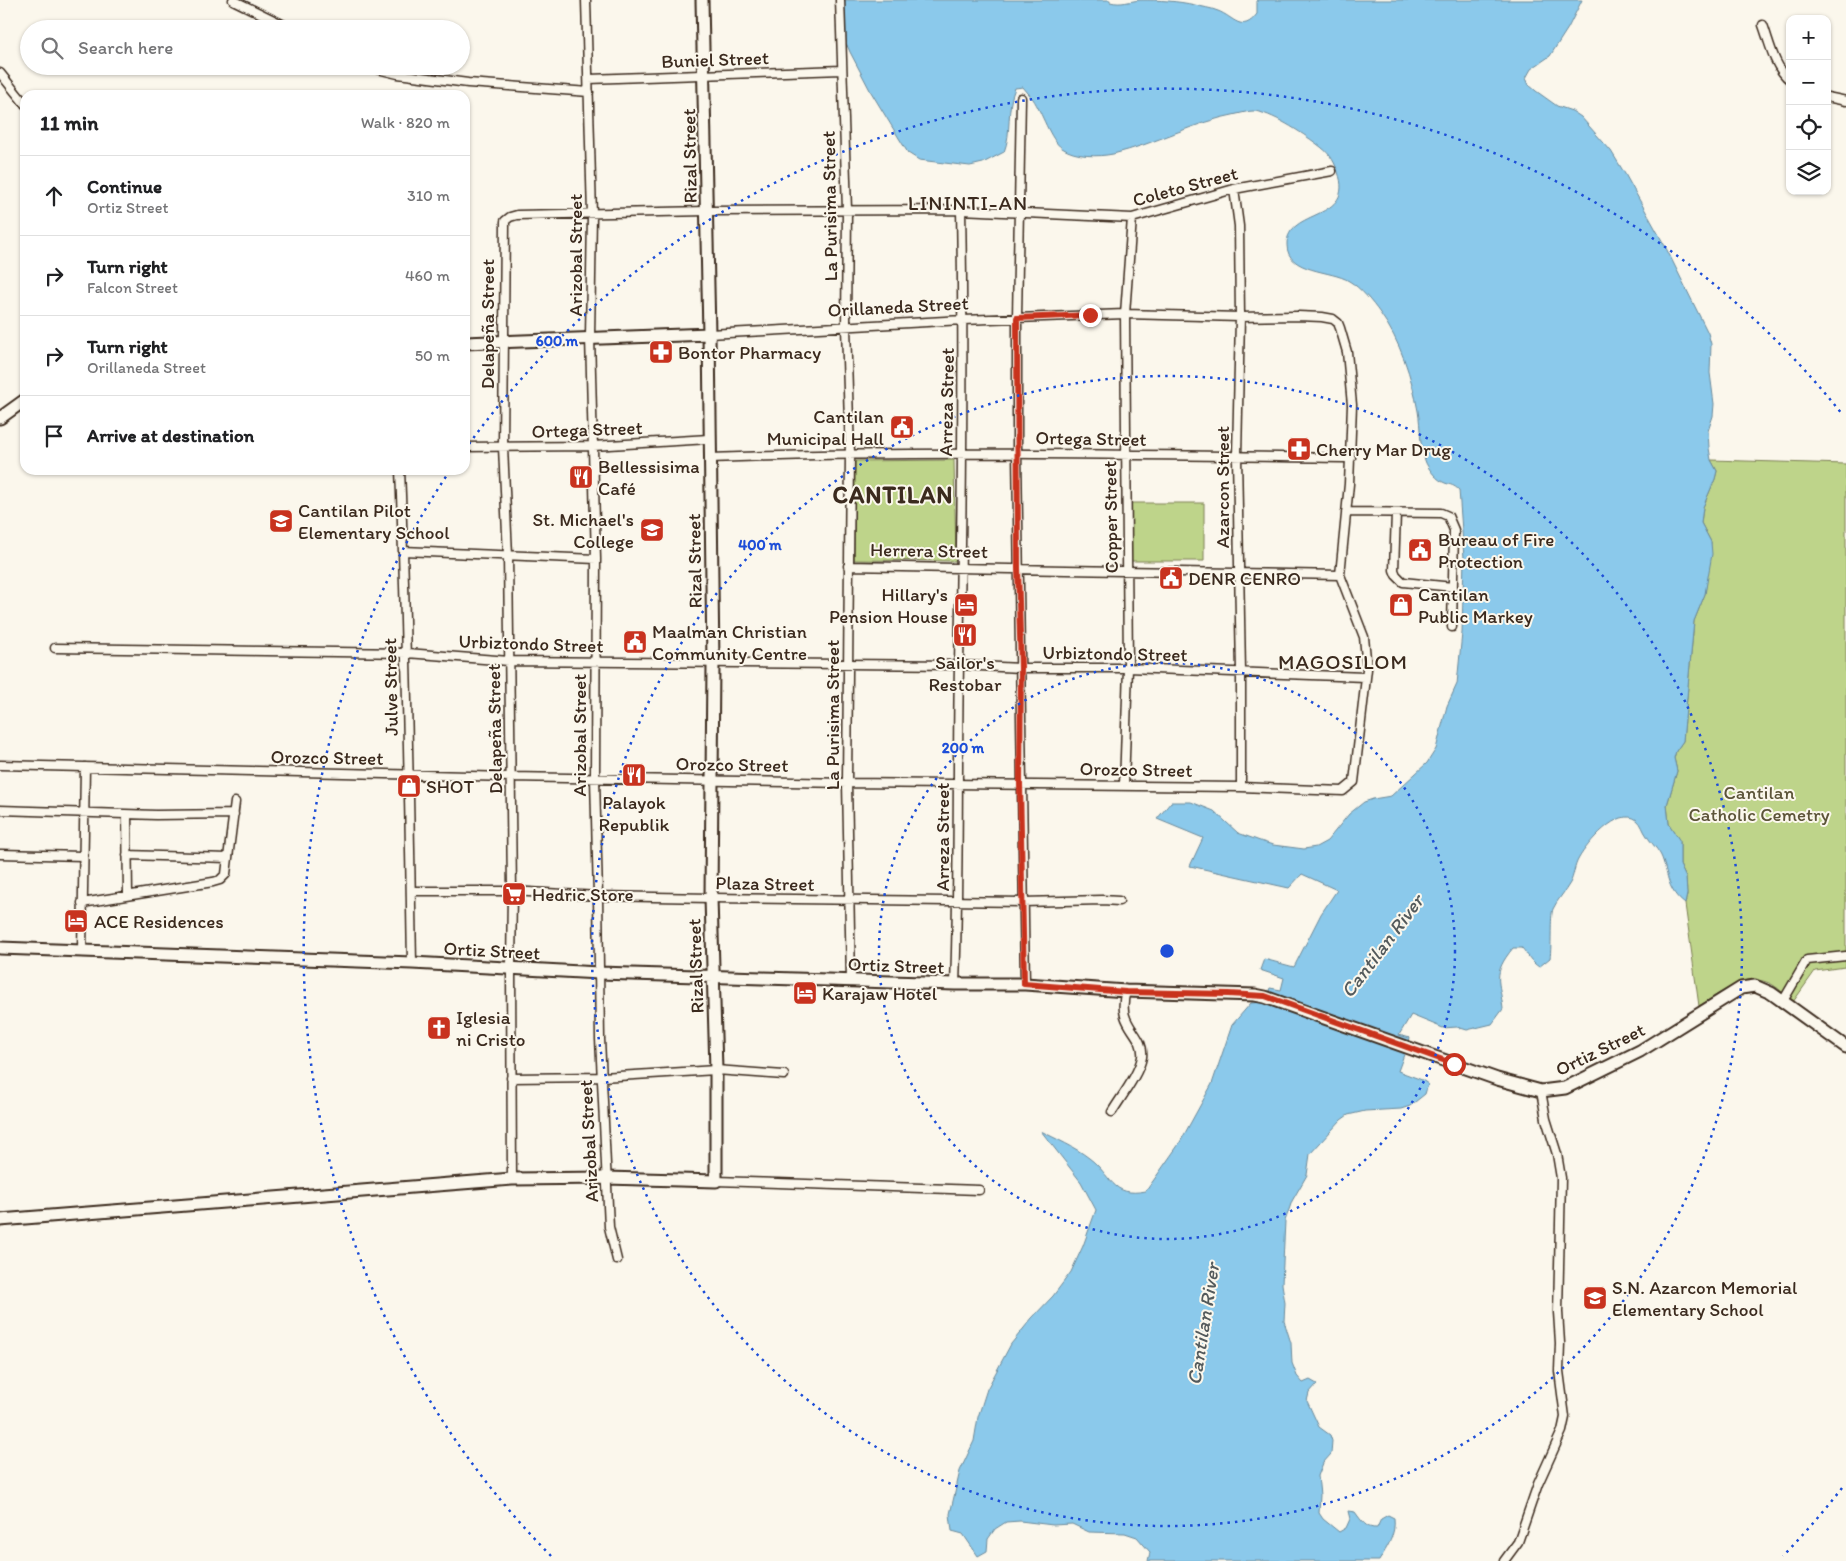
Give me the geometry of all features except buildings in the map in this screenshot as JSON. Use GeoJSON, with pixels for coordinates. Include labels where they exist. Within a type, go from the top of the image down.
{"type":"FeatureCollection","features":[{"type":"Feature","properties":{"kind":"street"},"geometry":{"type":"LineString","coordinates":[[233,0],[274,20]]}},
{"type":"Feature","properties":{"kind":"street","name":"Arizobal Street"},"geometry":{"type":"LineString","coordinates":[[586,0],[592,215],[590,337],[596,559],[594,778],[598,896],[598,973],[609,1227],[617,1260]]}},
{"type":"Feature","properties":{"kind":"street","name":"Rizal Street"},"geometry":{"type":"LineString","coordinates":[[702,0],[707,211],[713,664],[711,898],[716,1070],[716,1181]]}},
{"type":"Feature","properties":{"kind":"street","name":"La Purisima Street"},"geometry":{"type":"LineString","coordinates":[[840,0],[847,210],[846,327],[850,454],[847,783],[850,981]]}},
{"type":"Feature","properties":{"kind":"street"},"geometry":{"type":"LineString","coordinates":[[1763,24],[1774,58],[1786,77]]}},
{"type":"Feature","properties":{"kind":"street","name":"Buniel Street"},"geometry":{"type":"LineString","coordinates":[[589,80],[842,70]]}},
{"type":"Feature","properties":{"kind":"street"},"geometry":{"type":"LineString","coordinates":[[0,73],[20,98]]}},
{"type":"Feature","properties":{"kind":"street"},"geometry":{"type":"LineString","coordinates":[[407,75],[589,92]]}},
{"type":"Feature","properties":{"kind":"street"},"geometry":{"type":"LineString","coordinates":[[1021,98],[1018,213],[1017,453],[1024,984]]}},
{"type":"Feature","properties":{"kind":"street"},"geometry":{"type":"LineString","coordinates":[[1831,98],[1846,101]]}},
{"type":"Feature","properties":{"kind":"street","name":"Coleto Street"},"geometry":{"type":"LineString","coordinates":[[507,219],[517,215],[847,210],[961,210],[1132,218],[1234,188],[1332,171]]}},
{"type":"Feature","properties":{"kind":"street","name":"Azarcon Street"},"geometry":{"type":"LineString","coordinates":[[1234,188],[1239,226],[1240,317],[1237,456],[1241,672],[1240,787]]}},
{"type":"Feature","properties":{"kind":"street","name":"Arreza Street"},"geometry":{"type":"LineString","coordinates":[[956,984],[959,665],[962,567],[963,320],[961,210]]}},
{"type":"Feature","properties":{"kind":"street","name":"Copper Street"},"geometry":{"type":"LineString","coordinates":[[1124,786],[1128,668],[1126,314],[1132,218]]}},
{"type":"Feature","properties":{"kind":"street","name":"Delapeña Street"},"geometry":{"type":"LineString","coordinates":[[507,219],[504,228],[503,447],[508,555],[511,777],[512,1179]]}},
{"type":"Feature","properties":{"kind":"street","name":"Orillaneda Street"},"geometry":{"type":"LineString","coordinates":[[470,343],[709,334],[963,320],[1126,314],[1322,317],[1332,319],[1338,323],[1343,338],[1350,377],[1352,405],[1351,458]]}},
{"type":"Feature","properties":{"kind":"street"},"geometry":{"type":"LineString","coordinates":[[0,418],[20,404]]}},
{"type":"Feature","properties":{"kind":"street","name":"Ortega Street"},"geometry":{"type":"LineString","coordinates":[[470,447],[593,446],[709,439]]}},
{"type":"Feature","properties":{"kind":"street","name":"Ortega Street"},"geometry":{"type":"LineString","coordinates":[[710,458],[850,454],[1017,453],[1351,458]]}},
{"type":"Feature","properties":{"kind":"street"},"geometry":{"type":"LineString","coordinates":[[1340,575],[1351,458]]}},
{"type":"Feature","properties":{"kind":"street","name":"Julve Street"},"geometry":{"type":"LineString","coordinates":[[400,475],[407,653],[412,963]]}},
{"type":"Feature","properties":{"kind":"street"},"geometry":{"type":"LineString","coordinates":[[1346,512],[1441,513],[1448,516],[1454,530],[1452,628]]}},
{"type":"Feature","properties":{"kind":"street"},"geometry":{"type":"LineString","coordinates":[[1396,513],[1394,570],[1400,580],[1403,582],[1453,587]]}},
{"type":"Feature","properties":{"kind":"street"},"geometry":{"type":"LineString","coordinates":[[404,551],[596,559]]}},
{"type":"Feature","properties":{"kind":"street","name":"Herrera Street"},"geometry":{"type":"LineString","coordinates":[[848,566],[1128,571],[1180,570],[1340,575]]}},
{"type":"Feature","properties":{"kind":"street","name":"Orozco Street"},"geometry":{"type":"LineString","coordinates":[[0,765],[511,777],[1240,787],[1343,791],[1354,782],[1356,772],[1366,662],[1364,637],[1340,575]]}},
{"type":"Feature","properties":{"kind":"street","name":"Urbiztondo Street"},"geometry":{"type":"LineString","coordinates":[[55,648],[407,653],[509,661],[1128,668],[1365,677]]}},
{"type":"Feature","properties":{"kind":"street"},"geometry":{"type":"LineString","coordinates":[[82,951],[85,767]]}},
{"type":"Feature","properties":{"kind":"street"},"geometry":{"type":"LineString","coordinates":[[82,903],[220,880],[226,874],[235,802]]}},
{"type":"Feature","properties":{"kind":"street"},"geometry":{"type":"LineString","coordinates":[[0,810],[127,815],[234,814]]}},
{"type":"Feature","properties":{"kind":"street"},"geometry":{"type":"LineString","coordinates":[[127,815],[128,895]]}},
{"type":"Feature","properties":{"kind":"street"},"geometry":{"type":"LineString","coordinates":[[0,854],[83,856]]}},
{"type":"Feature","properties":{"kind":"street"},"geometry":{"type":"LineString","coordinates":[[127,855],[228,858]]}},
{"type":"Feature","properties":{"kind":"street","name":"Plaza Street"},"geometry":{"type":"LineString","coordinates":[[411,891],[512,891],[598,896],[958,902],[1102,900],[1119,902]]}},
{"type":"Feature","properties":{"kind":"street","name":"Ortiz Street"},"geometry":{"type":"LineString","coordinates":[[0,948],[412,963],[598,973],[956,984],[1024,984],[1126,992],[1265,996],[1497,1079],[1541,1091],[1565,1088],[1640,1052],[1736,990],[1748,986],[1761,987],[1783,1001]]}},
{"type":"Feature","properties":{"kind":"street"},"geometry":{"type":"LineString","coordinates":[[1846,956],[1807,960],[1783,1001],[1846,1047]]}},
{"type":"Feature","properties":{"kind":"street"},"geometry":{"type":"LineString","coordinates":[[1112,1112],[1139,1066],[1142,1056],[1142,1046],[1129,1028],[1123,1010],[1122,1002],[1126,992]]}},
{"type":"Feature","properties":{"kind":"street"},"geometry":{"type":"LineString","coordinates":[[511,1078],[602,1077],[716,1070],[784,1075]]}},
{"type":"Feature","properties":{"kind":"street"},"geometry":{"type":"LineString","coordinates":[[1504,1561],[1518,1542],[1538,1484],[1562,1431],[1565,1418],[1559,1371],[1558,1312],[1561,1178],[1541,1091]]}},
{"type":"Feature","properties":{"kind":"street"},"geometry":{"type":"LineString","coordinates":[[0,1220],[512,1179],[606,1178],[979,1190]]}},
{"type":"Feature","properties":{"kind":"green space"},"geometry":{"type":"Polygon","coordinates":[[[954,460],[956,561],[854,560],[855,461],[954,460]]]}},
{"type":"Feature","properties":{"kind":"green space","name":"Cantilan Catholic Cemetry"},"geometry":{"type":"Polygon","coordinates":[[[1711,460],[1846,464],[1846,967],[1815,971],[1793,1002],[1773,985],[1754,980],[1734,985],[1699,1006],[1685,904],[1687,894],[1686,878],[1680,865],[1680,842],[1669,824],[1667,805],[1677,771],[1674,758],[1676,751],[1683,741],[1694,621],[1705,594],[1711,542],[1701,523],[1703,507],[1717,471],[1711,460]]]}},
{"type":"Feature","properties":{"kind":"green space"},"geometry":{"type":"Polygon","coordinates":[[[1130,503],[1204,503],[1204,561],[1130,561],[1130,503]]]}},
{"type":"Feature","properties":{"kind":"water","name":"Cantilan River"},"geometry":{"type":"Polygon","coordinates":[[[843,0],[1110,0],[1110,2],[1118,3],[1141,0],[1162,1],[1212,9],[1238,22],[1247,23],[1257,14],[1257,0],[1582,0],[1568,28],[1550,56],[1531,69],[1526,78],[1529,85],[1557,106],[1572,111],[1581,117],[1611,151],[1665,246],[1708,333],[1711,344],[1710,373],[1714,404],[1713,416],[1708,431],[1709,448],[1711,460],[1717,471],[1703,507],[1701,523],[1711,542],[1712,554],[1705,594],[1694,621],[1683,741],[1676,751],[1674,758],[1677,771],[1667,805],[1669,824],[1680,841],[1680,865],[1686,878],[1687,894],[1685,904],[1675,894],[1669,883],[1661,855],[1637,820],[1629,817],[1621,818],[1604,828],[1579,858],[1570,883],[1553,909],[1550,958],[1539,967],[1522,948],[1513,948],[1506,957],[1499,972],[1503,1009],[1492,1024],[1467,1030],[1457,1027],[1443,1028],[1411,1015],[1399,1035],[1410,1038],[1398,1071],[1428,1084],[1425,1094],[1410,1106],[1401,1109],[1365,1111],[1348,1115],[1341,1120],[1310,1154],[1307,1175],[1292,1201],[1285,1221],[1282,1284],[1285,1303],[1284,1321],[1291,1343],[1292,1363],[1297,1376],[1303,1383],[1310,1380],[1317,1384],[1309,1393],[1307,1401],[1319,1427],[1330,1435],[1332,1441],[1331,1454],[1323,1463],[1318,1476],[1319,1513],[1323,1519],[1339,1532],[1346,1528],[1350,1519],[1348,1511],[1355,1512],[1364,1523],[1373,1528],[1377,1528],[1381,1519],[1388,1515],[1394,1518],[1394,1530],[1388,1546],[1379,1561],[1148,1561],[1150,1552],[1137,1537],[1125,1533],[1089,1532],[1072,1524],[1053,1525],[1020,1521],[1006,1522],[995,1529],[988,1539],[987,1551],[978,1556],[963,1534],[952,1531],[950,1514],[960,1471],[974,1441],[978,1417],[987,1389],[1011,1344],[1053,1296],[1071,1272],[1096,1210],[1081,1182],[1041,1131],[1084,1154],[1119,1188],[1134,1192],[1146,1191],[1179,1144],[1212,1084],[1232,1025],[1251,1003],[1264,1002],[1270,988],[1281,990],[1284,978],[1260,970],[1264,959],[1294,967],[1321,914],[1337,890],[1302,874],[1289,888],[1190,866],[1203,838],[1157,819],[1171,802],[1191,802],[1214,811],[1238,833],[1260,841],[1273,845],[1304,849],[1316,847],[1327,841],[1349,814],[1364,802],[1391,796],[1427,763],[1436,749],[1447,706],[1457,684],[1462,633],[1464,558],[1459,490],[1439,480],[1426,463],[1421,444],[1418,411],[1409,373],[1394,335],[1380,313],[1362,291],[1349,281],[1302,266],[1294,261],[1289,254],[1287,245],[1290,233],[1297,225],[1330,207],[1337,199],[1341,188],[1338,172],[1330,156],[1311,139],[1277,119],[1253,111],[1205,122],[1129,150],[1101,156],[1080,155],[1067,151],[1058,144],[1033,99],[1023,87],[1015,88],[1012,96],[1008,137],[1004,152],[983,163],[970,166],[919,160],[908,153],[871,92],[850,52],[846,43],[843,0]]]}},
{"type":"Feature","properties":{"kind":"place","name":"Bontor Pharmacy"},"geometry":{"type":"Point","coordinates":[661,352]}},
{"type":"Feature","properties":{"kind":"place","name":"Cantilan Municipal Hall"},"geometry":{"type":"Point","coordinates":[902,427]}},
{"type":"Feature","properties":{"kind":"place","name":"Cherry Mar Drug"},"geometry":{"type":"Point","coordinates":[1299,449]}},
{"type":"Feature","properties":{"kind":"place","name":"Bellessisima Café"},"geometry":{"type":"Point","coordinates":[581,477]}},
{"type":"Feature","properties":{"kind":"place","name":"Cantilan Pilot Elementary School"},"geometry":{"type":"Point","coordinates":[281,521]}},
{"type":"Feature","properties":{"kind":"place","name":"St. Michael's College"},"geometry":{"type":"Point","coordinates":[652,530]}},
{"type":"Feature","properties":{"kind":"place","name":"Bureau of Fire Protection"},"geometry":{"type":"Point","coordinates":[1420,550]}},
{"type":"Feature","properties":{"kind":"place","name":"DENR CENRO"},"geometry":{"type":"Point","coordinates":[1171,578]}},
{"type":"Feature","properties":{"kind":"place","name":"Hillary's Pension House"},"geometry":{"type":"Point","coordinates":[966,605]}},
{"type":"Feature","properties":{"kind":"place","name":"Cantilan Public Markey"},"geometry":{"type":"Point","coordinates":[1401,605]}},
{"type":"Feature","properties":{"kind":"place","name":"Sailor's Restobar"},"geometry":{"type":"Point","coordinates":[965,635]}},
{"type":"Feature","properties":{"kind":"place","name":"Maalman Christian Community Centre"},"geometry":{"type":"Point","coordinates":[635,642]}},
{"type":"Feature","properties":{"kind":"place","name":"Palayok Republik"},"geometry":{"type":"Point","coordinates":[634,775]}},
{"type":"Feature","properties":{"kind":"place","name":"SHOT"},"geometry":{"type":"Point","coordinates":[409,786]}},
{"type":"Feature","properties":{"kind":"place","name":"Hedric Store"},"geometry":{"type":"Point","coordinates":[514,894]}},
{"type":"Feature","properties":{"kind":"place","name":"ACE Residences"},"geometry":{"type":"Point","coordinates":[76,921]}},
{"type":"Feature","properties":{"kind":"place","name":"Karajaw Hotel"},"geometry":{"type":"Point","coordinates":[805,993]}},
{"type":"Feature","properties":{"kind":"place","name":"Iglesia ni Cristo"},"geometry":{"type":"Point","coordinates":[439,1028]}},
{"type":"Feature","properties":{"kind":"place","name":"S.N. Azarcon Memorial Elementary School"},"geometry":{"type":"Point","coordinates":[1595,1298]}},
{"type":"Feature","properties":{"kind":"district","name":"LININTI-AN"},"geometry":{"type":"Point","coordinates":[968,203]}},
{"type":"Feature","properties":{"kind":"district","name":"CANTILAN"},"geometry":{"type":"Point","coordinates":[893,495]}},
{"type":"Feature","properties":{"kind":"district","name":"MAGOSILOM"},"geometry":{"type":"Point","coordinates":[1343,662]}},
{"type":"Feature","properties":{"kind":"route"},"geometry":{"type":"LineString","coordinates":[[1090,315],[1017,318],[1018,568],[1021,668],[1020,784],[1024,984],[1126,992],[1188,992],[1265,996],[1454,1064]]}}]}
